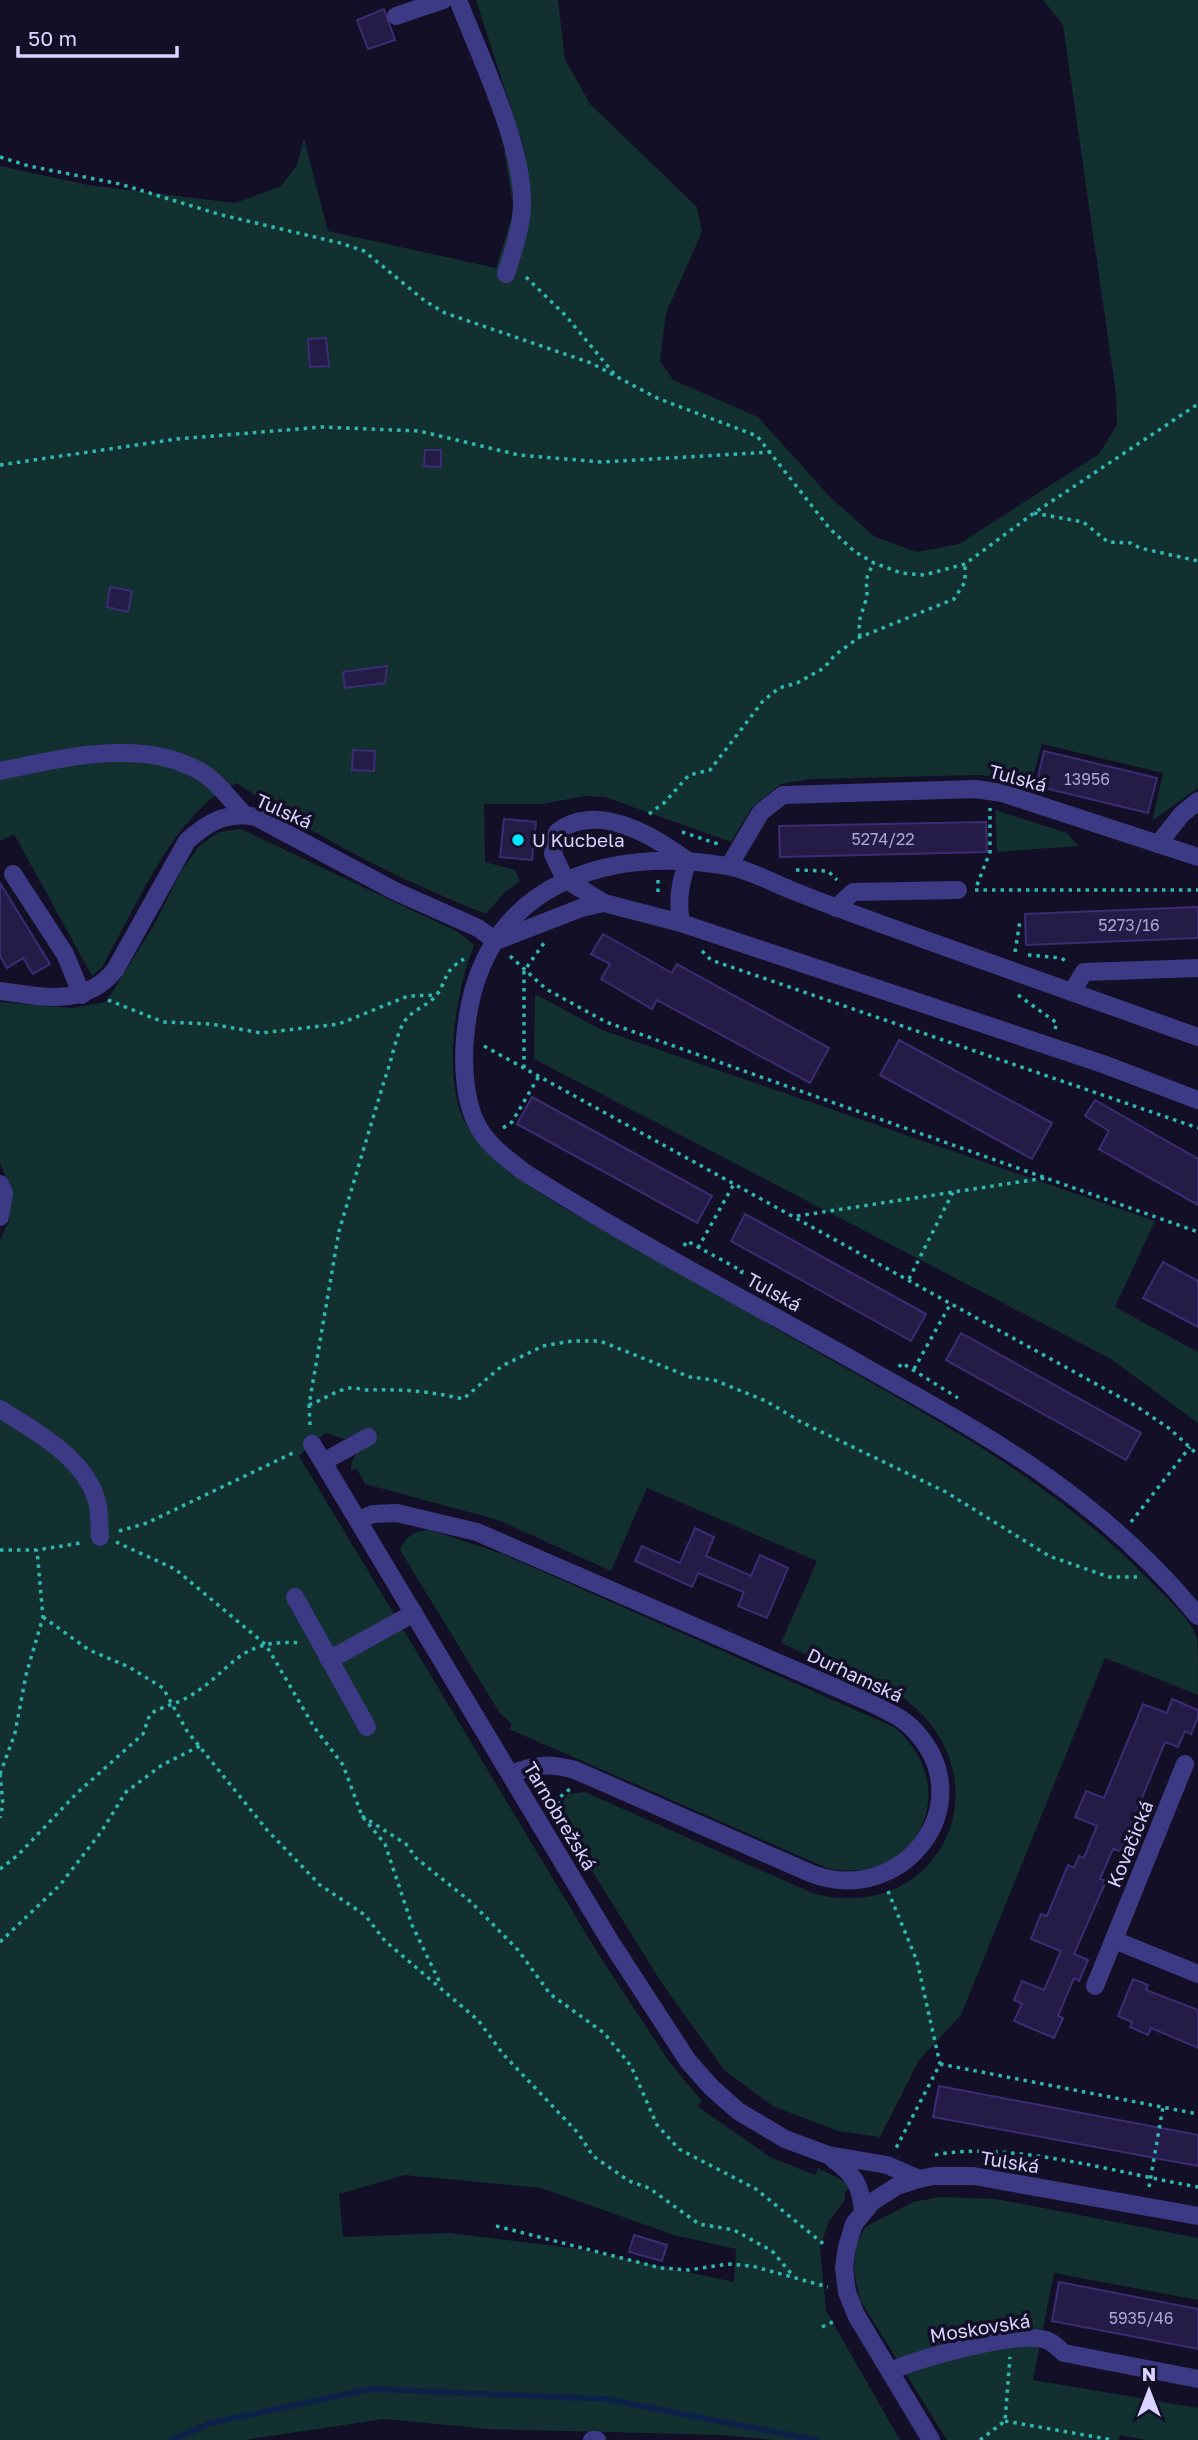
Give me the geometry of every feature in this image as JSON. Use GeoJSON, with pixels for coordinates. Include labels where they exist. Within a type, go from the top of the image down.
{"type":"FeatureCollection","features":[{"type":"Feature","properties":{"kind":"street"},"geometry":{"type":"LineString","coordinates":[[396,16],[443,0]]}},
{"type":"Feature","properties":{"kind":"street"},"geometry":{"type":"LineString","coordinates":[[458,0],[516,162],[522,203],[520,228],[506,274]]}},
{"type":"Feature","properties":{"kind":"street"},"geometry":{"type":"LineString","coordinates":[[0,771],[114,753],[146,755],[194,768],[209,777],[244,814]]}},
{"type":"Feature","properties":{"kind":"street","name":"Tulská"},"geometry":{"type":"LineString","coordinates":[[729,866],[761,812],[783,795],[797,793],[990,790],[1198,857]]}},
{"type":"Feature","properties":{"kind":"street"},"geometry":{"type":"LineString","coordinates":[[1158,845],[1182,814],[1198,801]]}},
{"type":"Feature","properties":{"kind":"street","name":"Tulská"},"geometry":{"type":"LineString","coordinates":[[82,995],[103,985],[115,970],[187,841],[215,819],[244,814],[256,817],[395,891],[478,928],[496,941]]}},
{"type":"Feature","properties":{"kind":"street","name":"Tulská"},"geometry":{"type":"LineString","coordinates":[[565,879],[553,854],[553,842],[557,832],[567,824],[593,818],[664,843],[688,861]]}},
{"type":"Feature","properties":{"kind":"street"},"geometry":{"type":"LineString","coordinates":[[681,923],[678,905],[680,883],[688,861]]}},
{"type":"Feature","properties":{"kind":"street","name":"Tulská"},"geometry":{"type":"LineString","coordinates":[[1198,1037],[836,908],[729,866],[688,861],[633,862],[606,866],[565,879],[526,903],[496,941],[473,990],[466,1037],[467,1083],[472,1110],[481,1131],[496,1150],[567,1199],[1006,1447],[1106,1521],[1167,1579],[1198,1616]]}},
{"type":"Feature","properties":{"kind":"street"},"geometry":{"type":"LineString","coordinates":[[0,991],[65,998],[82,995],[65,954],[13,874]]}},
{"type":"Feature","properties":{"kind":"street"},"geometry":{"type":"LineString","coordinates":[[565,879],[604,904],[681,923],[1060,1050],[1198,1100]]}},
{"type":"Feature","properties":{"kind":"street"},"geometry":{"type":"LineString","coordinates":[[836,908],[851,894],[966,890]]}},
{"type":"Feature","properties":{"kind":"street"},"geometry":{"type":"LineString","coordinates":[[496,941],[581,908],[604,904]]}},
{"type":"Feature","properties":{"kind":"street"},"geometry":{"type":"LineString","coordinates":[[1072,992],[1084,972],[1198,968]]}},
{"type":"Feature","properties":{"kind":"street"},"geometry":{"type":"LineString","coordinates":[[0,1184],[4,1193],[0,1217]]}},
{"type":"Feature","properties":{"kind":"street"},"geometry":{"type":"LineString","coordinates":[[0,1409],[44,1437],[87,1478],[97,1500],[100,1537]]}},
{"type":"Feature","properties":{"kind":"street"},"geometry":{"type":"LineString","coordinates":[[323,1462],[368,1437]]}},
{"type":"Feature","properties":{"kind":"street","name":"Tarnobrežská"},"geometry":{"type":"LineString","coordinates":[[312,1444],[610,1941],[688,2061],[710,2087],[738,2111],[785,2139],[828,2155],[887,2165],[919,2179]]}},
{"type":"Feature","properties":{"kind":"street","name":"Durhamská"},"geometry":{"type":"LineString","coordinates":[[359,1520],[373,1514],[397,1513],[477,1532],[880,1707],[904,1720],[926,1746],[936,1770],[939,1795],[937,1812],[928,1835],[901,1866],[871,1879],[839,1882],[810,1873],[575,1770],[550,1763],[532,1765],[511,1774]]}},
{"type":"Feature","properties":{"kind":"street"},"geometry":{"type":"LineString","coordinates":[[295,1597],[367,1727]]}},
{"type":"Feature","properties":{"kind":"street"},"geometry":{"type":"LineString","coordinates":[[325,1652],[414,1613]]}},
{"type":"Feature","properties":{"kind":"street","name":"Kovačická"},"geometry":{"type":"LineString","coordinates":[[1095,1986],[1185,1764]]}},
{"type":"Feature","properties":{"kind":"street"},"geometry":{"type":"LineString","coordinates":[[1114,1940],[1198,1974]]}},
{"type":"Feature","properties":{"kind":"street","name":"Tarnobrežská"},"geometry":{"type":"LineString","coordinates":[[828,2155],[852,2172],[858,2182],[863,2212]]}},
{"type":"Feature","properties":{"kind":"street","name":"Tulská"},"geometry":{"type":"LineString","coordinates":[[847,2292],[844,2268],[847,2247],[855,2224],[872,2202],[897,2186],[919,2179],[934,2176],[974,2176],[1198,2216]]}},
{"type":"Feature","properties":{"kind":"street"},"geometry":{"type":"LineString","coordinates":[[847,2292],[856,2315],[931,2440]]}},
{"type":"Feature","properties":{"kind":"street","name":"Moskovská"},"geometry":{"type":"LineString","coordinates":[[890,2371],[941,2353],[1011,2341],[1048,2340],[1064,2353],[1198,2379]]}},
{"type":"Feature","properties":{"kind":"path"},"geometry":{"type":"LineString","coordinates":[[0,157],[29,166],[120,184],[218,214],[364,251],[425,301],[445,313],[591,363],[657,398],[757,436],[830,529],[874,563],[901,573],[924,575],[965,564],[1034,513],[1198,404]]}},
{"type":"Feature","properties":{"kind":"path"},"geometry":{"type":"LineString","coordinates":[[513,252],[523,275],[566,316],[616,376]]}},
{"type":"Feature","properties":{"kind":"path"},"geometry":{"type":"LineString","coordinates":[[0,465],[177,439],[322,427],[419,431],[519,455],[601,462],[772,452]]}},
{"type":"Feature","properties":{"kind":"path"},"geometry":{"type":"LineString","coordinates":[[1034,513],[1083,522],[1108,542],[1131,543],[1140,548],[1198,561]]}},
{"type":"Feature","properties":{"kind":"path"},"geometry":{"type":"LineString","coordinates":[[860,637],[858,621],[866,601],[864,584],[874,563]]}},
{"type":"Feature","properties":{"kind":"path"},"geometry":{"type":"LineString","coordinates":[[632,830],[665,802],[689,775],[710,770],[763,701],[779,688],[797,683],[824,667],[846,645],[860,637],[954,599],[965,582],[965,564]]}},
{"type":"Feature","properties":{"kind":"path"},"geometry":{"type":"LineString","coordinates":[[966,890],[990,852],[990,804]]}},
{"type":"Feature","properties":{"kind":"path"},"geometry":{"type":"LineString","coordinates":[[792,870],[828,871],[851,894]]}},
{"type":"Feature","properties":{"kind":"path"},"geometry":{"type":"LineString","coordinates":[[658,873],[658,906]]}},
{"type":"Feature","properties":{"kind":"path"},"geometry":{"type":"LineString","coordinates":[[966,890],[1198,890]]}},
{"type":"Feature","properties":{"kind":"path"},"geometry":{"type":"LineString","coordinates":[[1015,954],[1020,922]]}},
{"type":"Feature","properties":{"kind":"path"},"geometry":{"type":"LineString","coordinates":[[0,1550],[37,1550],[100,1537],[147,1522],[312,1444],[309,1405],[340,1231],[396,1054],[398,1031],[407,1017],[438,995],[448,969],[496,941],[524,971],[573,1007],[606,1022],[1198,1232]]}},
{"type":"Feature","properties":{"kind":"path"},"geometry":{"type":"LineString","coordinates":[[524,1068],[524,971],[545,942]]}},
{"type":"Feature","properties":{"kind":"path"},"geometry":{"type":"LineString","coordinates":[[697,946],[711,960],[1198,1128]]}},
{"type":"Feature","properties":{"kind":"path"},"geometry":{"type":"LineString","coordinates":[[1021,974],[1015,992],[1057,1023],[1053,1035],[1063,1038],[1060,1050]]}},
{"type":"Feature","properties":{"kind":"path"},"geometry":{"type":"LineString","coordinates":[[82,995],[118,1003],[163,1022],[211,1024],[261,1033],[339,1024],[408,996],[438,995]]}},
{"type":"Feature","properties":{"kind":"path"},"geometry":{"type":"LineString","coordinates":[[466,1037],[735,1182],[1136,1406],[1198,1455]]}},
{"type":"Feature","properties":{"kind":"path"},"geometry":{"type":"LineString","coordinates":[[496,1150],[503,1128],[512,1122],[539,1076]]}},
{"type":"Feature","properties":{"kind":"path"},"geometry":{"type":"LineString","coordinates":[[796,1216],[1047,1178]]}},
{"type":"Feature","properties":{"kind":"path"},"geometry":{"type":"LineString","coordinates":[[698,1248],[735,1182]]}},
{"type":"Feature","properties":{"kind":"path"},"geometry":{"type":"LineString","coordinates":[[909,1279],[953,1192]]}},
{"type":"Feature","properties":{"kind":"path"},"geometry":{"type":"LineString","coordinates":[[687,1241],[742,1272]]}},
{"type":"Feature","properties":{"kind":"path"},"geometry":{"type":"LineString","coordinates":[[914,1369],[951,1303]]}},
{"type":"Feature","properties":{"kind":"path"},"geometry":{"type":"LineString","coordinates":[[309,1405],[351,1387],[364,1390],[386,1387],[406,1392],[426,1390],[463,1399],[502,1366],[543,1346],[572,1341],[600,1341],[690,1377],[714,1380],[766,1401],[801,1422],[946,1492],[1049,1556],[1109,1577],[1167,1579]]}},
{"type":"Feature","properties":{"kind":"path"},"geometry":{"type":"LineString","coordinates":[[902,1363],[959,1395]]}},
{"type":"Feature","properties":{"kind":"path"},"geometry":{"type":"LineString","coordinates":[[1131,1521],[1190,1447]]}},
{"type":"Feature","properties":{"kind":"path"},"geometry":{"type":"LineString","coordinates":[[100,1537],[128,1545],[176,1569],[266,1645],[314,1727],[343,1765],[362,1816],[385,1844],[412,1924],[443,1988]]}},
{"type":"Feature","properties":{"kind":"path"},"geometry":{"type":"LineString","coordinates":[[0,1818],[3,1804],[0,1774],[15,1733],[26,1675],[43,1616],[37,1550]]}},
{"type":"Feature","properties":{"kind":"path"},"geometry":{"type":"LineString","coordinates":[[43,1616],[89,1650],[130,1667],[163,1688],[200,1746],[267,1830],[320,1885],[365,1915],[385,1941],[478,2020],[503,2054],[604,2165],[629,2181],[649,2188],[699,2224],[734,2230],[772,2251],[794,2277]]}},
{"type":"Feature","properties":{"kind":"path"},"geometry":{"type":"LineString","coordinates":[[0,1869],[18,1855],[77,1793],[144,1734],[150,1714],[192,1695],[236,1656],[266,1645],[284,1642],[325,1652]]}},
{"type":"Feature","properties":{"kind":"path"},"geometry":{"type":"LineString","coordinates":[[0,1941],[60,1885],[101,1832],[126,1792],[162,1765],[200,1746]]}},
{"type":"Feature","properties":{"kind":"path"},"geometry":{"type":"LineString","coordinates":[[556,1812],[560,1797],[572,1788]]}},
{"type":"Feature","properties":{"kind":"path"},"geometry":{"type":"LineString","coordinates":[[362,1816],[406,1844],[416,1858],[471,1902],[517,1950],[550,1994],[604,2033],[631,2066],[657,2125],[679,2149],[756,2189],[826,2246]]}},
{"type":"Feature","properties":{"kind":"path"},"geometry":{"type":"LineString","coordinates":[[887,1889],[917,1961],[940,2064],[894,2153],[901,2158]]}},
{"type":"Feature","properties":{"kind":"path"},"geometry":{"type":"LineString","coordinates":[[940,2064],[1198,2114]]}},
{"type":"Feature","properties":{"kind":"path"},"geometry":{"type":"LineString","coordinates":[[1152,2174],[1163,2108]]}},
{"type":"Feature","properties":{"kind":"path"},"geometry":{"type":"LineString","coordinates":[[923,2157],[975,2151],[1009,2153],[1198,2187]]}},
{"type":"Feature","properties":{"kind":"path"},"geometry":{"type":"LineString","coordinates":[[496,2226],[661,2268],[689,2270],[728,2264],[794,2277],[847,2292]]}},
{"type":"Feature","properties":{"kind":"path"},"geometry":{"type":"LineString","coordinates":[[822,2327],[837,2320]]}},
{"type":"Feature","properties":{"kind":"path"},"geometry":{"type":"LineString","coordinates":[[1005,2421],[1011,2341]]}},
{"type":"Feature","properties":{"kind":"path"},"geometry":{"type":"LineString","coordinates":[[980,2440],[1005,2421],[1113,2440]]}},
{"type":"Feature","properties":{"kind":"green space"},"geometry":{"type":"Polygon","coordinates":[[[476,0],[558,0],[565,59],[590,104],[697,207],[702,232],[666,313],[660,361],[673,380],[758,417],[829,496],[875,537],[917,552],[959,544],[1099,454],[1117,425],[1116,394],[1063,25],[1043,0],[1198,0],[1198,788],[1152,821],[1163,773],[1042,744],[1031,784],[981,775],[812,779],[781,784],[753,806],[731,842],[605,797],[586,796],[542,804],[484,804],[485,862],[515,870],[520,881],[504,893],[486,914],[421,887],[358,856],[237,783],[214,796],[175,838],[102,967],[92,976],[14,834],[0,841],[0,166],[88,185],[235,203],[281,186],[297,165],[304,138],[328,231],[496,268],[514,210],[504,151],[523,145],[476,0]]]}},
{"type":"Feature","properties":{"kind":"green space"},"geometry":{"type":"Polygon","coordinates":[[[995,810],[1067,833],[1078,846],[997,852],[995,810]]]}},
{"type":"Feature","properties":{"kind":"green space"},"geometry":{"type":"Polygon","coordinates":[[[241,829],[458,932],[474,945],[457,1010],[454,1083],[458,1105],[466,1124],[479,1143],[497,1161],[567,1210],[903,1401],[1015,1470],[1085,1521],[1118,1550],[1176,1607],[1197,1638],[1198,1695],[1105,1658],[961,2015],[919,2060],[880,2137],[838,2131],[773,2106],[724,2070],[661,1982],[562,1822],[559,1809],[568,1794],[585,1792],[812,1893],[857,1898],[895,1889],[925,1868],[946,1839],[955,1805],[952,1768],[936,1732],[905,1699],[781,1643],[817,1561],[647,1488],[611,1571],[498,1520],[365,1484],[357,1469],[351,1470],[351,1464],[361,1450],[374,1442],[366,1429],[345,1439],[325,1433],[299,1456],[597,1952],[670,2063],[702,2101],[697,2106],[770,2157],[815,2175],[818,2168],[847,2183],[849,2189],[845,2191],[845,2200],[829,2221],[820,2247],[826,2311],[900,2440],[776,2440],[723,2435],[489,2429],[384,2419],[244,2440],[0,2440],[0,1240],[9,1221],[11,1190],[0,1163],[0,1002],[71,1008],[106,1002],[154,925],[181,871],[200,845],[219,832],[241,829]],[[404,2175],[339,2194],[343,2237],[449,2233],[580,2249],[734,2282],[736,2249],[674,2235],[541,2188],[404,2175]]]}},
{"type":"Feature","properties":{"kind":"green space"},"geometry":{"type":"Polygon","coordinates":[[[535,994],[602,1030],[1155,1221],[1115,1307],[1198,1352],[1198,1423],[1111,1359],[534,1059],[535,994]]]}},
{"type":"Feature","properties":{"kind":"green space"},"geometry":{"type":"Polygon","coordinates":[[[430,1530],[503,1554],[894,1727],[915,1751],[926,1777],[928,1803],[921,1827],[907,1848],[886,1863],[859,1870],[827,1868],[509,1729],[512,1724],[499,1712],[400,1550],[411,1535],[430,1530]]]}},
{"type":"Feature","properties":{"kind":"green space"},"geometry":{"type":"Polygon","coordinates":[[[940,2197],[996,2199],[1198,2238],[1198,2300],[1054,2273],[1033,2380],[1198,2408],[1198,2440],[1146,2440],[1120,2435],[1118,2440],[947,2440],[860,2300],[854,2271],[856,2247],[865,2227],[913,2202],[940,2197]]]}},
{"type":"Feature","properties":{"kind":"building"},"geometry":{"type":"Polygon","coordinates":[[[384,9],[395,40],[368,49],[357,20],[384,9]]]}},
{"type":"Feature","properties":{"kind":"building"},"geometry":{"type":"Polygon","coordinates":[[[326,338],[329,366],[310,367],[308,339],[326,338]]]}},
{"type":"Feature","properties":{"kind":"building"},"geometry":{"type":"Polygon","coordinates":[[[425,450],[441,450],[441,467],[424,466],[425,450]]]}},
{"type":"Feature","properties":{"kind":"building"},"geometry":{"type":"Polygon","coordinates":[[[110,587],[132,591],[128,612],[107,607],[110,587]]]}},
{"type":"Feature","properties":{"kind":"building"},"geometry":{"type":"Polygon","coordinates":[[[387,666],[385,683],[345,688],[343,672],[387,666]]]}},
{"type":"Feature","properties":{"kind":"building"},"geometry":{"type":"Polygon","coordinates":[[[353,750],[375,751],[374,771],[352,770],[353,750]]]}},
{"type":"Feature","properties":{"kind":"building"},"geometry":{"type":"Polygon","coordinates":[[[1044,751],[1157,778],[1148,813],[1036,786],[1044,751]]]}},
{"type":"Feature","properties":{"kind":"building","name":"U Kucbela"},"geometry":{"type":"Polygon","coordinates":[[[504,819],[536,822],[532,860],[500,857],[504,819]]]}},
{"type":"Feature","properties":{"kind":"building"},"geometry":{"type":"Polygon","coordinates":[[[986,822],[987,852],[780,857],[779,826],[986,822]]]}},
{"type":"Feature","properties":{"kind":"building"},"geometry":{"type":"Polygon","coordinates":[[[0,883],[50,964],[33,974],[23,958],[7,968],[0,956],[0,883]]]}},
{"type":"Feature","properties":{"kind":"building"},"geometry":{"type":"Polygon","coordinates":[[[1198,907],[1198,938],[1026,945],[1025,914],[1198,907]]]}},
{"type":"Feature","properties":{"kind":"building"},"geometry":{"type":"Polygon","coordinates":[[[603,934],[672,973],[677,964],[829,1048],[810,1083],[657,1000],[652,1009],[601,979],[610,964],[591,954],[603,934]]]}},
{"type":"Feature","properties":{"kind":"building"},"geometry":{"type":"Polygon","coordinates":[[[899,1040],[1052,1123],[1032,1159],[880,1075],[899,1040]]]}},
{"type":"Feature","properties":{"kind":"building"},"geometry":{"type":"Polygon","coordinates":[[[532,1097],[712,1196],[697,1223],[517,1124],[532,1097]]]}},
{"type":"Feature","properties":{"kind":"building"},"geometry":{"type":"Polygon","coordinates":[[[1095,1100],[1198,1159],[1198,1205],[1099,1149],[1109,1131],[1085,1116],[1095,1100]]]}},
{"type":"Feature","properties":{"kind":"building"},"geometry":{"type":"Polygon","coordinates":[[[745,1214],[926,1314],[911,1341],[731,1241],[745,1214]]]}},
{"type":"Feature","properties":{"kind":"building"},"geometry":{"type":"Polygon","coordinates":[[[1163,1262],[1198,1281],[1198,1327],[1143,1298],[1163,1262]]]}},
{"type":"Feature","properties":{"kind":"building"},"geometry":{"type":"Polygon","coordinates":[[[961,1333],[1141,1433],[1126,1460],[946,1360],[961,1333]]]}},
{"type":"Feature","properties":{"kind":"building"},"geometry":{"type":"Polygon","coordinates":[[[695,1528],[714,1537],[706,1556],[751,1576],[760,1555],[788,1568],[767,1618],[738,1606],[744,1592],[698,1573],[692,1587],[635,1561],[642,1546],[680,1563],[695,1528]]]}},
{"type":"Feature","properties":{"kind":"building"},"geometry":{"type":"Polygon","coordinates":[[[1172,1699],[1198,1710],[1198,1717],[1191,1734],[1185,1731],[1178,1747],[1165,1742],[1120,1851],[1113,1849],[1100,1879],[1106,1881],[1074,1954],[1088,1960],[1079,1981],[1074,1978],[1058,2016],[1063,2018],[1054,2038],[1014,2021],[1022,2004],[1014,2000],[1022,1981],[1044,1990],[1061,1951],[1031,1939],[1041,1914],[1047,1916],[1068,1865],[1074,1868],[1079,1856],[1084,1858],[1097,1826],[1075,1817],[1086,1791],[1104,1798],[1143,1704],[1167,1713],[1172,1699]]]}},
{"type":"Feature","properties":{"kind":"building"},"geometry":{"type":"Polygon","coordinates":[[[1133,1979],[1148,1985],[1146,1990],[1198,2010],[1198,2048],[1151,2028],[1148,2035],[1130,2027],[1132,2022],[1118,2016],[1133,1979]]]}},
{"type":"Feature","properties":{"kind":"building"},"geometry":{"type":"Polygon","coordinates":[[[939,2086],[1198,2135],[1198,2166],[933,2117],[939,2086]]]}},
{"type":"Feature","properties":{"kind":"building"},"geometry":{"type":"Polygon","coordinates":[[[634,2235],[667,2245],[662,2261],[629,2252],[634,2235]]]}},
{"type":"Feature","properties":{"kind":"building"},"geometry":{"type":"Polygon","coordinates":[[[1059,2282],[1198,2309],[1198,2349],[1052,2321],[1059,2282]]]}},
{"type":"Feature","properties":{"kind":"waterway"},"geometry":{"type":"LineString","coordinates":[[172,2440],[211,2423],[371,2389],[605,2399],[816,2440]]}},
{"type":"Feature","properties":{"kind":"place","name":"U Kucbela"},"geometry":{"type":"Point","coordinates":[518,840]}}]}
